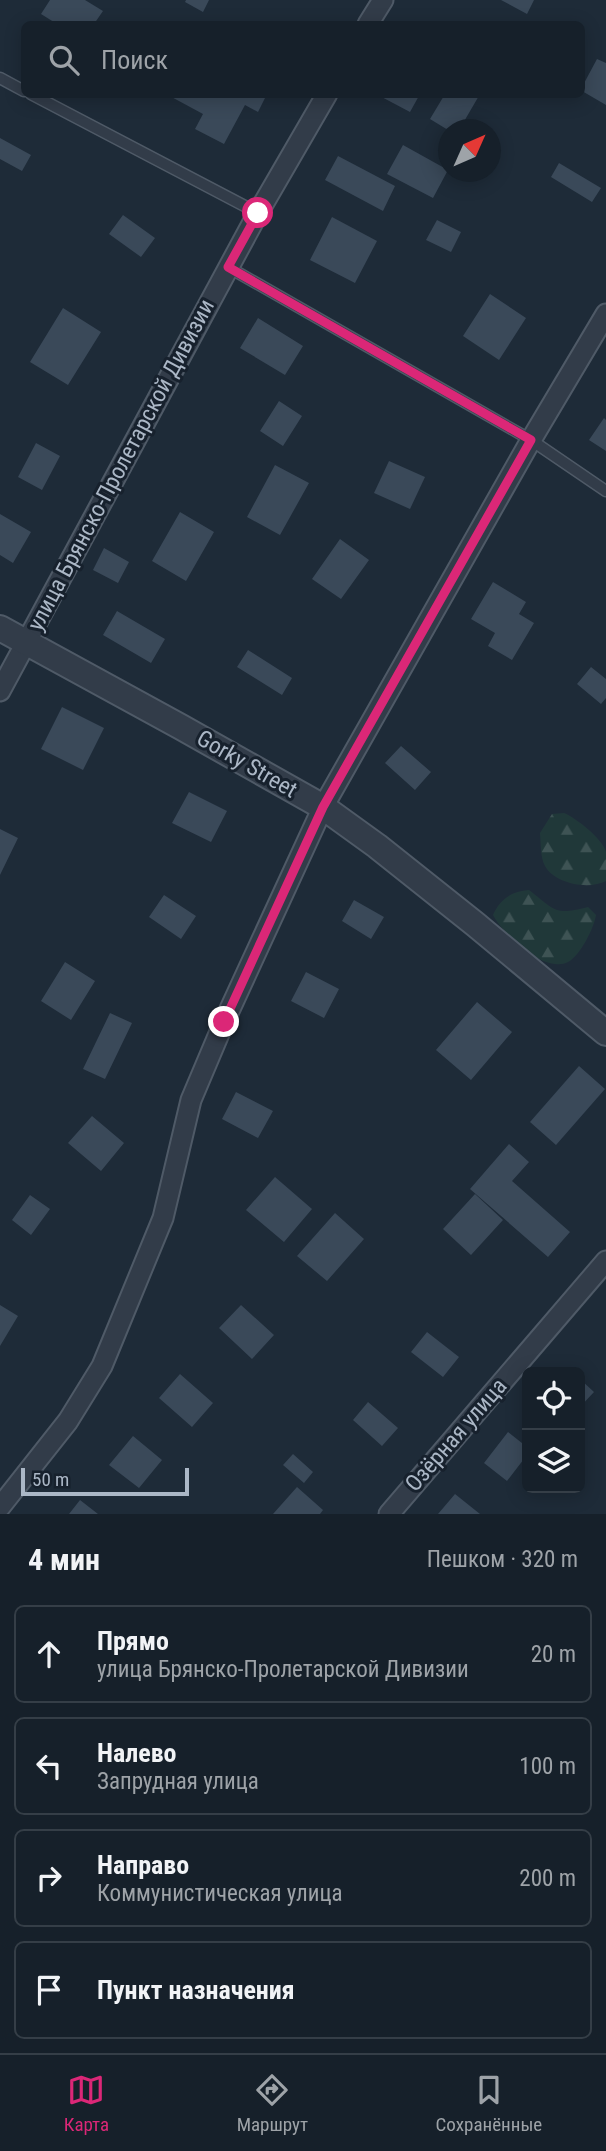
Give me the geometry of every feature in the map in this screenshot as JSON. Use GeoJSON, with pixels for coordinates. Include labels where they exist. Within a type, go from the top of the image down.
{"type":"FeatureCollection","features":[{"type":"Feature","properties":{"kind":"street"},"geometry":{"type":"LineString","coordinates":[[370,21],[383,0]]}},
{"type":"Feature","properties":{"kind":"street","name":"улица Брянско-Пролетарской Дивизии"},"geometry":{"type":"LineString","coordinates":[[0,691],[228,267],[325,98]]}},
{"type":"Feature","properties":{"kind":"street"},"geometry":{"type":"LineString","coordinates":[[0,1507],[68,1421],[102,1366],[163,1217],[191,1100],[323,807],[531,440],[606,314]]}},
{"type":"Feature","properties":{"kind":"street","name":"Gorky Street"},"geometry":{"type":"LineString","coordinates":[[0,628],[323,807],[475,924],[606,1033]]}},
{"type":"Feature","properties":{"kind":"street","name":"Озёрная улица"},"geometry":{"type":"LineString","coordinates":[[389,1514],[606,1261]]}},
{"type":"Feature","properties":{"kind":"lane"},"geometry":{"type":"LineString","coordinates":[[0,78],[21,89]]}},
{"type":"Feature","properties":{"kind":"lane"},"geometry":{"type":"LineString","coordinates":[[39,98],[258,213]]}},
{"type":"Feature","properties":{"kind":"lane"},"geometry":{"type":"LineString","coordinates":[[228,267],[531,440],[606,491]]}},
{"type":"Feature","properties":{"kind":"green space"},"geometry":{"type":"Polygon","coordinates":[[[564,813],[588,829],[604,847],[606,881],[591,885],[573,884],[556,877],[545,866],[541,854],[540,833],[552,814],[564,813]]]}},
{"type":"Feature","properties":{"kind":"green space"},"geometry":{"type":"Polygon","coordinates":[[[529,890],[561,911],[588,907],[596,915],[586,941],[568,962],[558,964],[536,957],[515,941],[493,915],[507,897],[529,890]]]}},
{"type":"Feature","properties":{"kind":"building"},"geometry":{"type":"Polygon","coordinates":[[[50,0],[85,0],[103,11],[96,21],[52,21],[41,14],[50,0]]]}},
{"type":"Feature","properties":{"kind":"building"},"geometry":{"type":"Polygon","coordinates":[[[209,0],[203,12],[185,2],[209,0]]]}},
{"type":"Feature","properties":{"kind":"building"},"geometry":{"type":"Polygon","coordinates":[[[501,0],[534,0],[527,14],[501,0]]]}},
{"type":"Feature","properties":{"kind":"building"},"geometry":{"type":"Polygon","coordinates":[[[597,59],[606,63],[606,105],[585,93],[585,81],[597,59]]]}},
{"type":"Feature","properties":{"kind":"building"},"geometry":{"type":"Polygon","coordinates":[[[173,98],[265,98],[258,112],[245,105],[224,144],[195,129],[203,114],[173,98]]]}},
{"type":"Feature","properties":{"kind":"building"},"geometry":{"type":"Polygon","coordinates":[[[384,98],[418,98],[410,112],[384,98]]]}},
{"type":"Feature","properties":{"kind":"building"},"geometry":{"type":"Polygon","coordinates":[[[443,98],[478,98],[465,119],[438,119],[438,124],[430,119],[443,98]]]}},
{"type":"Feature","properties":{"kind":"building"},"geometry":{"type":"Polygon","coordinates":[[[0,138],[31,155],[22,171],[0,159],[0,138]]]}},
{"type":"Feature","properties":{"kind":"building"},"geometry":{"type":"Polygon","coordinates":[[[403,145],[438,164],[438,182],[442,182],[433,198],[387,174],[403,145]]]}},
{"type":"Feature","properties":{"kind":"building"},"geometry":{"type":"Polygon","coordinates":[[[338,156],[395,186],[383,211],[325,180],[338,156]]]}},
{"type":"Feature","properties":{"kind":"building"},"geometry":{"type":"Polygon","coordinates":[[[559,163],[601,188],[592,202],[551,177],[559,163]]]}},
{"type":"Feature","properties":{"kind":"building"},"geometry":{"type":"Polygon","coordinates":[[[123,215],[155,238],[141,257],[109,234],[123,215]]]}},
{"type":"Feature","properties":{"kind":"building"},"geometry":{"type":"Polygon","coordinates":[[[332,217],[377,241],[355,283],[310,260],[332,217]]]}},
{"type":"Feature","properties":{"kind":"building"},"geometry":{"type":"Polygon","coordinates":[[[437,220],[461,232],[451,252],[426,240],[437,220]]]}},
{"type":"Feature","properties":{"kind":"building"},"geometry":{"type":"Polygon","coordinates":[[[490,294],[526,318],[499,360],[463,336],[490,294]]]}},
{"type":"Feature","properties":{"kind":"building"},"geometry":{"type":"Polygon","coordinates":[[[63,308],[101,332],[68,385],[30,362],[63,308]]]}},
{"type":"Feature","properties":{"kind":"building"},"geometry":{"type":"Polygon","coordinates":[[[258,318],[303,346],[285,375],[240,348],[258,318]]]}},
{"type":"Feature","properties":{"kind":"building"},"geometry":{"type":"Polygon","coordinates":[[[279,401],[302,416],[283,446],[260,431],[279,401]]]}},
{"type":"Feature","properties":{"kind":"building"},"geometry":{"type":"Polygon","coordinates":[[[604,418],[606,420],[606,451],[589,440],[604,418]]]}},
{"type":"Feature","properties":{"kind":"building"},"geometry":{"type":"Polygon","coordinates":[[[36,443],[60,456],[42,490],[18,477],[36,443]]]}},
{"type":"Feature","properties":{"kind":"building"},"geometry":{"type":"Polygon","coordinates":[[[389,461],[425,477],[410,509],[374,493],[389,461]]]}},
{"type":"Feature","properties":{"kind":"building"},"geometry":{"type":"Polygon","coordinates":[[[275,465],[309,483],[280,535],[247,517],[275,465]]]}},
{"type":"Feature","properties":{"kind":"building"},"geometry":{"type":"Polygon","coordinates":[[[180,512],[214,532],[186,581],[152,561],[180,512]]]}},
{"type":"Feature","properties":{"kind":"building"},"geometry":{"type":"Polygon","coordinates":[[[0,514],[31,532],[13,563],[0,555],[0,514]]]}},
{"type":"Feature","properties":{"kind":"building"},"geometry":{"type":"Polygon","coordinates":[[[340,539],[369,560],[341,599],[312,579],[340,539]]]}},
{"type":"Feature","properties":{"kind":"building"},"geometry":{"type":"Polygon","coordinates":[[[104,548],[129,562],[118,583],[93,570],[104,548]]]}},
{"type":"Feature","properties":{"kind":"building"},"geometry":{"type":"Polygon","coordinates":[[[493,582],[526,602],[519,614],[534,623],[512,660],[488,646],[495,633],[471,619],[493,582]]]}},
{"type":"Feature","properties":{"kind":"building"},"geometry":{"type":"Polygon","coordinates":[[[117,611],[165,639],[151,663],[103,635],[117,611]]]}},
{"type":"Feature","properties":{"kind":"building"},"geometry":{"type":"Polygon","coordinates":[[[248,650],[292,678],[282,695],[237,667],[248,650]]]}},
{"type":"Feature","properties":{"kind":"building"},"geometry":{"type":"Polygon","coordinates":[[[591,667],[606,679],[606,698],[601,704],[577,684],[591,667]]]}},
{"type":"Feature","properties":{"kind":"building"},"geometry":{"type":"Polygon","coordinates":[[[62,707],[104,728],[83,770],[41,749],[62,707]]]}},
{"type":"Feature","properties":{"kind":"building"},"geometry":{"type":"Polygon","coordinates":[[[401,746],[431,772],[415,790],[385,763],[401,746]]]}},
{"type":"Feature","properties":{"kind":"building"},"geometry":{"type":"Polygon","coordinates":[[[189,792],[227,811],[211,842],[172,823],[189,792]]]}},
{"type":"Feature","properties":{"kind":"building"},"geometry":{"type":"Polygon","coordinates":[[[0,829],[18,838],[0,875],[0,829]]]}},
{"type":"Feature","properties":{"kind":"building"},"geometry":{"type":"Polygon","coordinates":[[[164,895],[196,916],[181,939],[149,917],[164,895]]]}},
{"type":"Feature","properties":{"kind":"building"},"geometry":{"type":"Polygon","coordinates":[[[354,900],[384,917],[371,939],[342,921],[354,900]]]}},
{"type":"Feature","properties":{"kind":"building"},"geometry":{"type":"Polygon","coordinates":[[[65,962],[95,981],[71,1020],[41,1001],[65,962]]]}},
{"type":"Feature","properties":{"kind":"building"},"geometry":{"type":"Polygon","coordinates":[[[306,972],[339,989],[324,1018],[291,1001],[306,972]]]}},
{"type":"Feature","properties":{"kind":"building"},"geometry":{"type":"Polygon","coordinates":[[[477,1002],[512,1032],[471,1080],[436,1050],[477,1002]]]}},
{"type":"Feature","properties":{"kind":"building"},"geometry":{"type":"Polygon","coordinates":[[[110,1013],[132,1023],[105,1079],[83,1069],[110,1013]]]}},
{"type":"Feature","properties":{"kind":"building"},"geometry":{"type":"Polygon","coordinates":[[[579,1066],[605,1089],[556,1145],[530,1122],[579,1066]]]}},
{"type":"Feature","properties":{"kind":"building"},"geometry":{"type":"Polygon","coordinates":[[[236,1092],[273,1111],[258,1138],[222,1119],[236,1092]]]}},
{"type":"Feature","properties":{"kind":"building"},"geometry":{"type":"Polygon","coordinates":[[[92,1116],[124,1143],[101,1171],[68,1143],[92,1116]]]}},
{"type":"Feature","properties":{"kind":"building"},"geometry":{"type":"Polygon","coordinates":[[[509,1144],[529,1162],[512,1181],[570,1232],[548,1257],[470,1189],[509,1144]]]}},
{"type":"Feature","properties":{"kind":"building"},"geometry":{"type":"Polygon","coordinates":[[[275,1177],[312,1209],[284,1242],[246,1210],[275,1177]]]}},
{"type":"Feature","properties":{"kind":"building"},"geometry":{"type":"Polygon","coordinates":[[[475,1194],[503,1220],[471,1255],[443,1229],[475,1194]]]}},
{"type":"Feature","properties":{"kind":"building"},"geometry":{"type":"Polygon","coordinates":[[[30,1195],[50,1209],[31,1235],[12,1220],[30,1195]]]}},
{"type":"Feature","properties":{"kind":"building"},"geometry":{"type":"Polygon","coordinates":[[[335,1213],[364,1239],[327,1281],[297,1256],[335,1213]]]}},
{"type":"Feature","properties":{"kind":"building"},"geometry":{"type":"Polygon","coordinates":[[[0,1305],[18,1316],[0,1346],[0,1305]]]}},
{"type":"Feature","properties":{"kind":"building"},"geometry":{"type":"Polygon","coordinates":[[[241,1305],[274,1335],[252,1359],[219,1328],[241,1305]]]}},
{"type":"Feature","properties":{"kind":"building"},"geometry":{"type":"Polygon","coordinates":[[[427,1332],[459,1357],[443,1377],[411,1352],[427,1332]]]}},
{"type":"Feature","properties":{"kind":"building"},"geometry":{"type":"Polygon","coordinates":[[[180,1374],[213,1403],[192,1427],[159,1398],[180,1374]]]}},
{"type":"Feature","properties":{"kind":"building"},"geometry":{"type":"Polygon","coordinates":[[[585,1384],[594,1392],[585,1402],[585,1384]]]}},
{"type":"Feature","properties":{"kind":"building"},"geometry":{"type":"Polygon","coordinates":[[[368,1402],[398,1428],[382,1446],[353,1420],[368,1402]]]}},
{"type":"Feature","properties":{"kind":"building"},"geometry":{"type":"Polygon","coordinates":[[[508,1432],[522,1443],[522,1462],[507,1481],[484,1463],[508,1432]]]}},
{"type":"Feature","properties":{"kind":"building"},"geometry":{"type":"Polygon","coordinates":[[[133,1436],[162,1460],[139,1488],[109,1465],[133,1436]]]}},
{"type":"Feature","properties":{"kind":"building"},"geometry":{"type":"Polygon","coordinates":[[[293,1454],[313,1472],[304,1483],[283,1465],[293,1454]]]}},
{"type":"Feature","properties":{"kind":"building"},"geometry":{"type":"Polygon","coordinates":[[[297,1487],[323,1510],[320,1514],[273,1514],[297,1487]]]}},
{"type":"Feature","properties":{"kind":"building"},"geometry":{"type":"Polygon","coordinates":[[[455,1494],[480,1514],[438,1514],[455,1494]]]}},
{"type":"Feature","properties":{"kind":"building"},"geometry":{"type":"Polygon","coordinates":[[[80,1500],[98,1514],[69,1514],[80,1500]]]}},
{"type":"Feature","properties":{"kind":"route"},"geometry":{"type":"LineString","coordinates":[[224,1022],[323,807],[531,440],[228,267],[258,213]]}}]}
